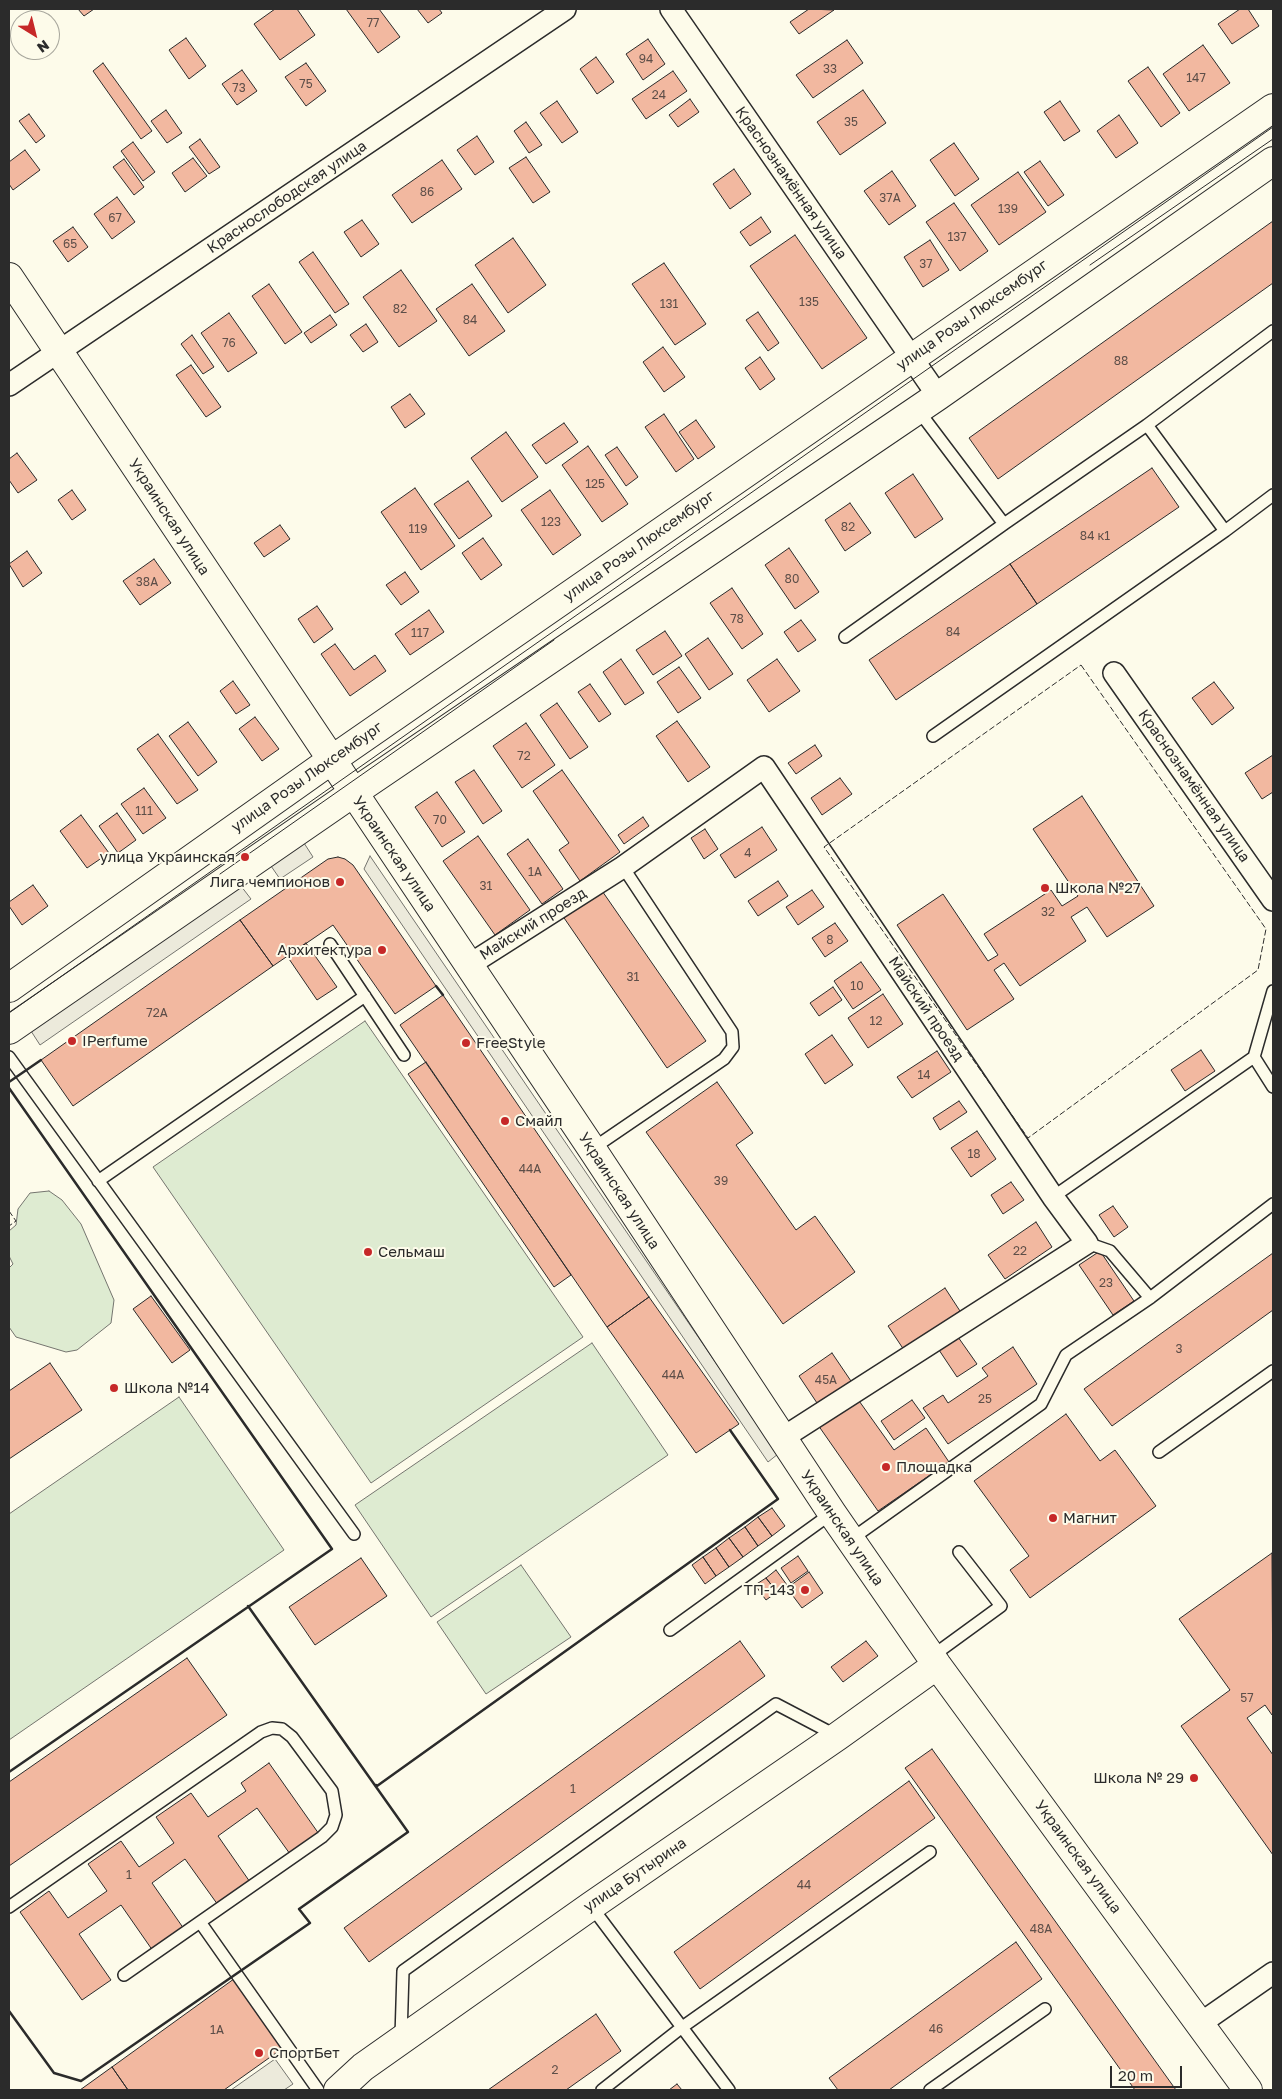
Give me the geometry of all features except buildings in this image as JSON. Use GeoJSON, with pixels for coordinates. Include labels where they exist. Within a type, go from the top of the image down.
{"type":"FeatureCollection","features":[{"type":"Feature","properties":{"kind":"street","name":"Краснослободская улица"},"geometry":{"type":"LineString","coordinates":[[9,385],[565,9]]}},
{"type":"Feature","properties":{"kind":"street","name":"Краснознамённая улица"},"geometry":{"type":"LineString","coordinates":[[671,9],[912,357],[928,403]]}},
{"type":"Feature","properties":{"kind":"street","name":"улица Розы Люксембург"},"geometry":{"type":"LineString","coordinates":[[9,988],[330,760],[1273,108]]}},
{"type":"Feature","properties":{"kind":"street"},"geometry":{"type":"LineString","coordinates":[[9,1030],[353,793],[928,403],[1273,162]]}},
{"type":"Feature","properties":{"kind":"street","name":"Украинская улица"},"geometry":{"type":"LineString","coordinates":[[9,277],[330,760],[592,1149],[832,1514],[934,1661],[1201,2023],[1248,2090]]}},
{"type":"Feature","properties":{"kind":"street","name":"Краснознамённая улица"},"geometry":{"type":"LineString","coordinates":[[1114,673],[1273,900]]}},
{"type":"Feature","properties":{"kind":"street","name":"Майский проезд"},"geometry":{"type":"LineString","coordinates":[[468,965],[623,866],[764,767],[1052,1197],[1086,1243]]}},
{"type":"Feature","properties":{"kind":"street"},"geometry":{"type":"LineString","coordinates":[[781,1439],[1086,1243]]}},
{"type":"Feature","properties":{"kind":"street","name":"улица Бутырина"},"geometry":{"type":"LineString","coordinates":[[338,2090],[363,2067],[591,1906],[838,1736],[934,1661]]}},
{"type":"Feature","properties":{"kind":"street"},"geometry":{"type":"LineString","coordinates":[[1201,2023],[1273,1972]]}},
{"type":"Feature","properties":{"kind":"lane"},"geometry":{"type":"LineString","coordinates":[[845,637],[1147,424],[1273,332]]}},
{"type":"Feature","properties":{"kind":"lane"},"geometry":{"type":"LineString","coordinates":[[928,403],[1004,524]]}},
{"type":"Feature","properties":{"kind":"lane"},"geometry":{"type":"LineString","coordinates":[[1147,424],[1225,531]]}},
{"type":"Feature","properties":{"kind":"lane"},"geometry":{"type":"LineString","coordinates":[[933,736],[1225,531],[1273,495]]}},
{"type":"Feature","properties":{"kind":"lane"},"geometry":{"type":"LineString","coordinates":[[592,1149],[724,1059],[734,1046],[732,1032],[623,866]]}},
{"type":"Feature","properties":{"kind":"lane"},"geometry":{"type":"LineString","coordinates":[[330,944],[404,1055]]}},
{"type":"Feature","properties":{"kind":"lane"},"geometry":{"type":"LineString","coordinates":[[1052,1197],[1254,1058],[1273,991]]}},
{"type":"Feature","properties":{"kind":"lane"},"geometry":{"type":"LineString","coordinates":[[98,1180],[365,996]]}},
{"type":"Feature","properties":{"kind":"lane"},"geometry":{"type":"LineString","coordinates":[[9,1056],[354,1534]]}},
{"type":"Feature","properties":{"kind":"lane"},"geometry":{"type":"LineString","coordinates":[[1254,1058],[1273,1088]]}},
{"type":"Feature","properties":{"kind":"lane"},"geometry":{"type":"LineString","coordinates":[[850,1540],[1041,1404],[1066,1355],[1150,1298],[1273,1204]]}},
{"type":"Feature","properties":{"kind":"lane"},"geometry":{"type":"LineString","coordinates":[[1086,1243],[1110,1251],[1150,1298]]}},
{"type":"Feature","properties":{"kind":"lane"},"geometry":{"type":"LineString","coordinates":[[1159,1452],[1273,1371]]}},
{"type":"Feature","properties":{"kind":"lane"},"geometry":{"type":"LineString","coordinates":[[670,1630],[832,1514]]}},
{"type":"Feature","properties":{"kind":"lane"},"geometry":{"type":"LineString","coordinates":[[934,1661],[1001,1606],[959,1552]]}},
{"type":"Feature","properties":{"kind":"lane"},"geometry":{"type":"LineString","coordinates":[[400,2042],[403,1971],[776,1704],[838,1736]]}},
{"type":"Feature","properties":{"kind":"lane"},"geometry":{"type":"LineString","coordinates":[[9,1907],[261,1732],[272,1728],[282,1729],[292,1737],[332,1791],[336,1815],[332,1827],[322,1837],[124,1975]]}},
{"type":"Feature","properties":{"kind":"lane"},"geometry":{"type":"LineString","coordinates":[[602,2090],[681,2028],[930,1852]]}},
{"type":"Feature","properties":{"kind":"lane"},"geometry":{"type":"LineString","coordinates":[[591,1906],[729,2090]]}},
{"type":"Feature","properties":{"kind":"lane"},"geometry":{"type":"LineString","coordinates":[[200,1922],[318,2090]]}},
{"type":"Feature","properties":{"kind":"lane"},"geometry":{"type":"LineString","coordinates":[[930,2090],[1045,2009]]}},
{"type":"Feature","properties":{"kind":"green space","name":"Сельмаш"},"geometry":{"type":"Polygon","coordinates":[[[365,1021],[583,1337],[371,1483],[153,1167],[365,1021]]]}},
{"type":"Feature","properties":{"kind":"green space"},"geometry":{"type":"Polygon","coordinates":[[[49,1191],[62,1200],[81,1224],[114,1300],[111,1323],[77,1350],[66,1352],[16,1337],[9,1327],[9,1268],[13,1264],[9,1256],[9,1231],[16,1225],[18,1209],[30,1193],[49,1191]]]}},
{"type":"Feature","properties":{"kind":"green space"},"geometry":{"type":"Polygon","coordinates":[[[592,1343],[668,1455],[431,1617],[355,1505],[592,1343]]]}},
{"type":"Feature","properties":{"kind":"green space"},"geometry":{"type":"Polygon","coordinates":[[[179,1397],[284,1550],[9,1740],[9,1514],[179,1397]]]}},
{"type":"Feature","properties":{"kind":"green space"},"geometry":{"type":"Polygon","coordinates":[[[521,1565],[571,1637],[486,1694],[437,1622],[521,1565]]]}},
{"type":"Feature","properties":{"kind":"shaded area"},"geometry":{"type":"Polygon","coordinates":[[[304,843],[313,857],[280,879],[271,866],[304,843]]]}},
{"type":"Feature","properties":{"kind":"shaded area"},"geometry":{"type":"Polygon","coordinates":[[[370,856],[778,1454],[768,1462],[364,869],[370,856]]]}},
{"type":"Feature","properties":{"kind":"shaded area"},"geometry":{"type":"Polygon","coordinates":[[[241,886],[251,899],[40,1045],[31,1031],[241,886]]]}},
{"type":"Feature","properties":{"kind":"shaded area"},"geometry":{"type":"Polygon","coordinates":[[[275,2059],[293,2084],[284,2090],[231,2090],[275,2059]]]}},
{"type":"Feature","properties":{"kind":"tram line"},"geometry":{"type":"LineString","coordinates":[[9,1013],[1273,127]]}},
{"type":"Feature","properties":{"kind":"tram line"},"geometry":{"type":"LineString","coordinates":[[1090,265],[1273,139]]}},
{"type":"Feature","properties":{"kind":"tram line"},"geometry":{"type":"LineString","coordinates":[[220,874],[554,640]]}},
{"type":"Feature","properties":{"kind":"fence"},"geometry":{"type":"LineString","coordinates":[[1081,665],[1266,929],[1258,970],[1028,1138],[824,847],[1081,665]]}},
{"type":"Feature","properties":{"kind":"fence"},"geometry":{"type":"LineString","coordinates":[[9,1211],[16,1221],[9,1226]]}},
{"type":"Feature","properties":{"kind":"wall"},"geometry":{"type":"LineString","coordinates":[[436,986],[443,995]]}},
{"type":"Feature","properties":{"kind":"wall"},"geometry":{"type":"LineString","coordinates":[[9,1082],[41,1060]]}},
{"type":"Feature","properties":{"kind":"wall"},"geometry":{"type":"LineString","coordinates":[[9,1088],[332,1549],[9,1772]]}},
{"type":"Feature","properties":{"kind":"wall"},"geometry":{"type":"LineString","coordinates":[[376,1785],[778,1499],[730,1430]]}},
{"type":"Feature","properties":{"kind":"wall"},"geometry":{"type":"LineString","coordinates":[[9,2011],[54,2073],[81,2081],[310,1923],[299,1909],[408,1832],[248,1606]]}},
{"type":"Feature","properties":{"kind":"place","name":"улица Украинская"},"geometry":{"type":"Point","coordinates":[245,857]}},
{"type":"Feature","properties":{"kind":"place","name":"Лига чемпионов"},"geometry":{"type":"Point","coordinates":[340,882]}},
{"type":"Feature","properties":{"kind":"place","name":"Школа №27"},"geometry":{"type":"Point","coordinates":[1045,888]}},
{"type":"Feature","properties":{"kind":"place","name":"Архитектура"},"geometry":{"type":"Point","coordinates":[382,950]}},
{"type":"Feature","properties":{"kind":"place","name":"IPerfume"},"geometry":{"type":"Point","coordinates":[72,1041]}},
{"type":"Feature","properties":{"kind":"place","name":"FreeStyle"},"geometry":{"type":"Point","coordinates":[466,1043]}},
{"type":"Feature","properties":{"kind":"place","name":"Смайл"},"geometry":{"type":"Point","coordinates":[505,1121]}},
{"type":"Feature","properties":{"kind":"place","name":"Сельмаш"},"geometry":{"type":"Point","coordinates":[368,1252]}},
{"type":"Feature","properties":{"kind":"place","name":"Школа №14"},"geometry":{"type":"Point","coordinates":[114,1388]}},
{"type":"Feature","properties":{"kind":"place","name":"Площадка"},"geometry":{"type":"Point","coordinates":[886,1467]}},
{"type":"Feature","properties":{"kind":"place","name":"Магнит"},"geometry":{"type":"Point","coordinates":[1053,1518]}},
{"type":"Feature","properties":{"kind":"place","name":"ТП-143"},"geometry":{"type":"Point","coordinates":[805,1590]}},
{"type":"Feature","properties":{"kind":"place","name":"Школа № 29"},"geometry":{"type":"Point","coordinates":[1194,1778]}},
{"type":"Feature","properties":{"kind":"place","name":"СпортБет"},"geometry":{"type":"Point","coordinates":[259,2053]}}]}
